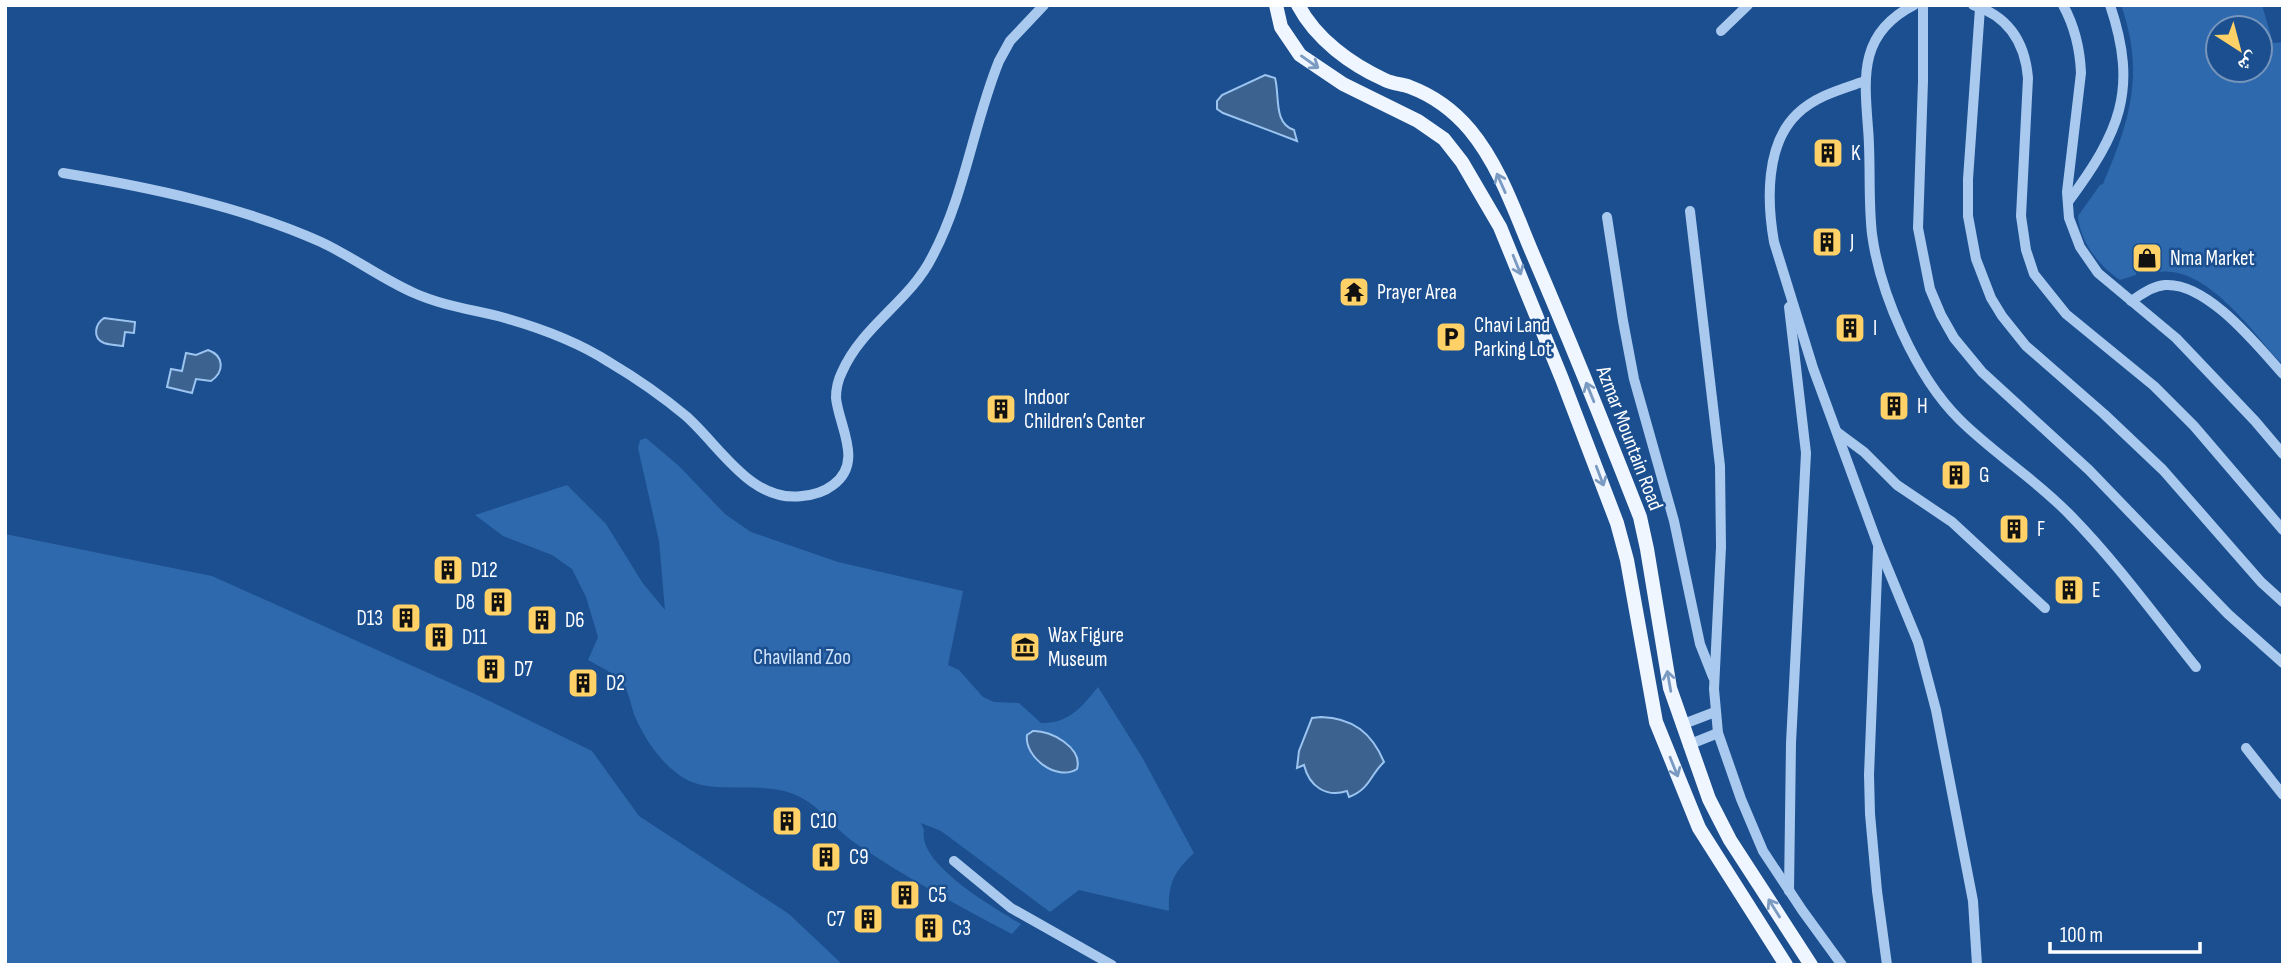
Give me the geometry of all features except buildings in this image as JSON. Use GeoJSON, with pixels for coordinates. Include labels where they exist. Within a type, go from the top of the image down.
{"type":"FeatureCollection","features":[{"type":"Feature","properties":{"kind":"main road","name":"Azmar Mountain Road"},"geometry":{"type":"LineString","coordinates":[[1276,5],[1281,27],[1300,55],[1343,84],[1437,132],[1462,162],[1500,227],[1617,523],[1627,560],[1656,722],[1699,828],[1786,965]]}},
{"type":"Feature","properties":{"kind":"main road","name":"Azmar Mountain Road"},"geometry":{"type":"LineString","coordinates":[[1298,5],[1310,25],[1356,65],[1388,82],[1428,95],[1446,106],[1469,129],[1491,161],[1556,309],[1640,517],[1670,688],[1688,745],[1718,819],[1811,965]]}},
{"type":"Feature","properties":{"kind":"street"},"geometry":{"type":"LineString","coordinates":[[63,173],[152,189],[287,228],[342,252],[416,294],[506,319],[571,342],[630,374],[669,402],[758,487],[776,495],[805,496],[834,485],[846,469],[848,445],[836,398],[841,375],[859,344],[913,286],[932,259],[956,204],[999,61],[1010,41],[1044,5]]}},
{"type":"Feature","properties":{"kind":"street"},"geometry":{"type":"LineString","coordinates":[[1721,31],[1748,5]]}},
{"type":"Feature","properties":{"kind":"street"},"geometry":{"type":"LineString","coordinates":[[1913,5],[1880,31],[1870,51],[1864,81],[1870,153],[1872,235],[1894,309],[1917,362],[1949,408],[2072,517],[2108,557],[2196,667]]}},
{"type":"Feature","properties":{"kind":"street"},"geometry":{"type":"LineString","coordinates":[[1923,5],[1918,228],[1930,289],[1941,315],[1954,338],[1982,373],[2080,461],[2228,614],[2283,663]]}},
{"type":"Feature","properties":{"kind":"street"},"geometry":{"type":"LineString","coordinates":[[1992,14],[2001,5]]}},
{"type":"Feature","properties":{"kind":"street"},"geometry":{"type":"LineString","coordinates":[[2063,5],[2075,30],[2081,66],[2067,192],[2072,230],[2088,261],[2098,273],[2176,338],[2283,454]]}},
{"type":"Feature","properties":{"kind":"street"},"geometry":{"type":"LineString","coordinates":[[2068,202],[2105,148],[2117,119],[2124,67],[2117,26],[2110,5]]}},
{"type":"Feature","properties":{"kind":"street"},"geometry":{"type":"LineString","coordinates":[[2283,530],[2194,426],[2154,386],[2066,314],[2034,274],[2025,250],[2021,216],[2028,78],[2026,61],[2017,37],[2000,18],[1976,6],[1968,216],[1976,259],[1991,298],[2026,345],[2163,470],[2261,582],[2283,602]]}},
{"type":"Feature","properties":{"kind":"street"},"geometry":{"type":"LineString","coordinates":[[1864,81],[1812,103],[1798,113],[1784,129],[1774,158],[1769,200],[1774,242],[1836,431],[1878,545],[1919,642],[1936,710],[1973,901],[1977,965]]}},
{"type":"Feature","properties":{"kind":"street"},"geometry":{"type":"LineString","coordinates":[[1690,211],[1720,466],[1722,520],[1715,679],[1718,733],[1727,764],[1756,836],[1789,891],[1842,965]]}},
{"type":"Feature","properties":{"kind":"street"},"geometry":{"type":"LineString","coordinates":[[1607,217],[1634,379],[1677,533],[1700,644],[1715,679]]}},
{"type":"Feature","properties":{"kind":"street"},"geometry":{"type":"LineString","coordinates":[[1787,284],[1806,453],[1791,743],[1789,891]]}},
{"type":"Feature","properties":{"kind":"street"},"geometry":{"type":"LineString","coordinates":[[2131,301],[2162,285],[2173,285],[2198,294],[2222,311],[2283,374]]}},
{"type":"Feature","properties":{"kind":"street"},"geometry":{"type":"LineString","coordinates":[[1836,431],[1864,452],[1897,485],[1952,522],[2045,608]]}},
{"type":"Feature","properties":{"kind":"street"},"geometry":{"type":"LineString","coordinates":[[1878,545],[1869,775],[1877,891],[1887,965]]}},
{"type":"Feature","properties":{"kind":"street"},"geometry":{"type":"LineString","coordinates":[[1681,725],[1715,712]]}},
{"type":"Feature","properties":{"kind":"street"},"geometry":{"type":"LineString","coordinates":[[1688,745],[1718,733]]}},
{"type":"Feature","properties":{"kind":"street"},"geometry":{"type":"LineString","coordinates":[[2246,748],[2283,795]]}},
{"type":"Feature","properties":{"kind":"street"},"geometry":{"type":"LineString","coordinates":[[954,861],[1011,908],[1112,965]]}},
{"type":"Feature","properties":{"kind":"green space"},"geometry":{"type":"Polygon","coordinates":[[[2121,5],[2262,5],[2265,14],[2204,14],[2204,84],[2274,84],[2274,43],[2283,42],[2283,360],[2280,362],[2226,302],[2210,289],[2176,273],[2158,272],[2156,252],[2135,251],[2136,275],[2120,280],[2098,260],[2082,235],[2078,216],[2103,184],[2127,118],[2133,75],[2132,53],[2121,5]]]}},
{"type":"Feature","properties":{"kind":"green space","name":"Chaviland Zoo"},"geometry":{"type":"Polygon","coordinates":[[[646,438],[679,466],[725,514],[751,532],[838,562],[963,591],[948,665],[959,670],[983,697],[994,702],[1019,703],[1041,723],[1051,723],[1074,713],[1098,687],[1142,757],[1194,853],[1182,866],[1171,885],[1169,911],[1079,890],[1050,912],[941,831],[921,823],[925,843],[945,870],[960,884],[1021,924],[1012,934],[874,856],[848,838],[802,798],[772,789],[695,783],[668,766],[640,727],[620,680],[588,660],[598,637],[586,597],[572,569],[552,555],[503,536],[475,515],[567,485],[606,524],[642,582],[665,610],[659,541],[638,448],[640,440],[646,438]]]}},
{"type":"Feature","properties":{"kind":"green space"},"geometry":{"type":"Polygon","coordinates":[[[5,534],[212,576],[475,694],[592,751],[639,816],[789,914],[843,965],[5,965],[5,534]]]}},
{"type":"Feature","properties":{"kind":"shaded area"},"geometry":{"type":"Polygon","coordinates":[[[1265,75],[1275,78],[1280,115],[1287,126],[1294,130],[1297,141],[1217,109],[1217,101],[1222,95],[1265,75]]]}},
{"type":"Feature","properties":{"kind":"shaded area"},"geometry":{"type":"Polygon","coordinates":[[[104,318],[135,322],[134,333],[125,332],[123,346],[100,341],[96,334],[97,327],[104,318]]]}},
{"type":"Feature","properties":{"kind":"shaded area"},"geometry":{"type":"Polygon","coordinates":[[[208,350],[217,356],[221,364],[211,381],[196,379],[192,393],[167,387],[171,369],[182,371],[186,353],[196,355],[208,350]]]}},
{"type":"Feature","properties":{"kind":"shaded area"},"geometry":{"type":"Polygon","coordinates":[[[1312,718],[1343,720],[1360,729],[1374,743],[1384,762],[1366,786],[1349,797],[1347,791],[1332,793],[1320,789],[1310,779],[1304,765],[1297,768],[1299,751],[1312,718]]]}},
{"type":"Feature","properties":{"kind":"shaded area"},"geometry":{"type":"Polygon","coordinates":[[[1033,731],[1056,737],[1070,747],[1078,761],[1077,769],[1060,772],[1036,759],[1027,743],[1027,735],[1033,731]]]}},
{"type":"Feature","properties":{"kind":"place","name":"K"},"geometry":{"type":"Point","coordinates":[1828,153]}},
{"type":"Feature","properties":{"kind":"place","name":"J"},"geometry":{"type":"Point","coordinates":[1827,242]}},
{"type":"Feature","properties":{"kind":"place","name":"Nma Market"},"geometry":{"type":"Point","coordinates":[2147,258]}},
{"type":"Feature","properties":{"kind":"place","name":"Prayer Area"},"geometry":{"type":"Point","coordinates":[1354,292]}},
{"type":"Feature","properties":{"kind":"place","name":"I"},"geometry":{"type":"Point","coordinates":[1850,328]}},
{"type":"Feature","properties":{"kind":"place","name":"Chavi Land Parking Lot"},"geometry":{"type":"Point","coordinates":[1451,337]}},
{"type":"Feature","properties":{"kind":"place","name":"H"},"geometry":{"type":"Point","coordinates":[1894,406]}},
{"type":"Feature","properties":{"kind":"place","name":"Indoor Children’s Center"},"geometry":{"type":"Point","coordinates":[1001,409]}},
{"type":"Feature","properties":{"kind":"place","name":"G"},"geometry":{"type":"Point","coordinates":[1956,475]}},
{"type":"Feature","properties":{"kind":"place","name":"F"},"geometry":{"type":"Point","coordinates":[2014,529]}},
{"type":"Feature","properties":{"kind":"place","name":"D12"},"geometry":{"type":"Point","coordinates":[448,570]}},
{"type":"Feature","properties":{"kind":"place","name":"E"},"geometry":{"type":"Point","coordinates":[2069,590]}},
{"type":"Feature","properties":{"kind":"place","name":"D8"},"geometry":{"type":"Point","coordinates":[498,602]}},
{"type":"Feature","properties":{"kind":"place","name":"D13"},"geometry":{"type":"Point","coordinates":[406,618]}},
{"type":"Feature","properties":{"kind":"place","name":"D6"},"geometry":{"type":"Point","coordinates":[542,620]}},
{"type":"Feature","properties":{"kind":"place","name":"D11"},"geometry":{"type":"Point","coordinates":[439,637]}},
{"type":"Feature","properties":{"kind":"place","name":"Wax Figure Museum"},"geometry":{"type":"Point","coordinates":[1025,647]}},
{"type":"Feature","properties":{"kind":"place","name":"D7"},"geometry":{"type":"Point","coordinates":[491,669]}},
{"type":"Feature","properties":{"kind":"place","name":"D2"},"geometry":{"type":"Point","coordinates":[583,683]}},
{"type":"Feature","properties":{"kind":"place","name":"C10"},"geometry":{"type":"Point","coordinates":[787,821]}},
{"type":"Feature","properties":{"kind":"place","name":"C9"},"geometry":{"type":"Point","coordinates":[826,857]}},
{"type":"Feature","properties":{"kind":"place","name":"C5"},"geometry":{"type":"Point","coordinates":[905,895]}},
{"type":"Feature","properties":{"kind":"place","name":"C7"},"geometry":{"type":"Point","coordinates":[868,919]}},
{"type":"Feature","properties":{"kind":"place","name":"C3"},"geometry":{"type":"Point","coordinates":[929,928]}}]}
